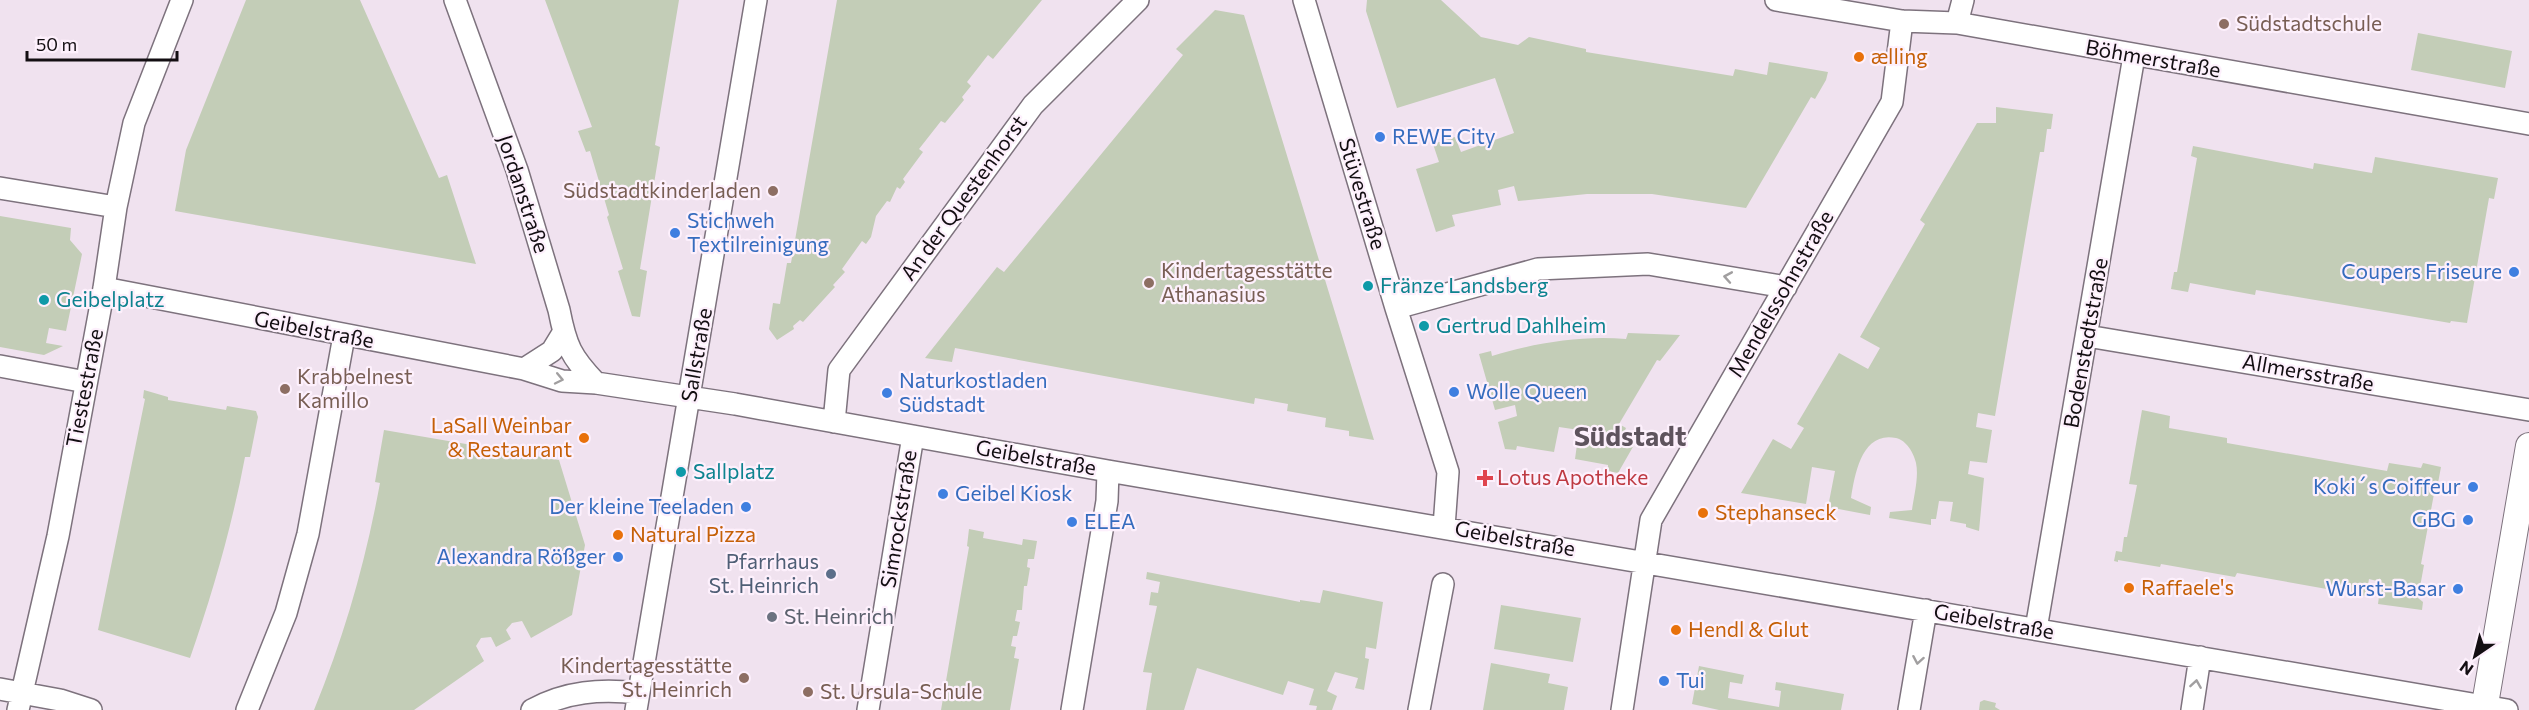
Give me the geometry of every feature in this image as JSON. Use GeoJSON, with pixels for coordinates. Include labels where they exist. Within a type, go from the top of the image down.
{"type":"FeatureCollection","features":[{"type":"Feature","properties":{"kind":"main road"},"geometry":{"type":"LineString","coordinates":[[2492,709],[2529,446]]}},
{"type":"Feature","properties":{"kind":"street","name":"Tiestestraße"},"geometry":{"type":"LineString","coordinates":[[19,702],[58,536],[104,288],[116,207],[134,123],[182,0]]}},
{"type":"Feature","properties":{"kind":"street","name":"Jordanstraße"},"geometry":{"type":"LineString","coordinates":[[455,0],[517,170],[556,300],[563,333],[575,361],[596,382]]}},
{"type":"Feature","properties":{"kind":"street","name":"Sallstraße"},"geometry":{"type":"LineString","coordinates":[[637,701],[682,449],[684,419],[691,397],[756,0]]}},
{"type":"Feature","properties":{"kind":"street","name":"An der Questenhorst"},"geometry":{"type":"LineString","coordinates":[[834,422],[839,370],[1033,105],[1138,0]]}},
{"type":"Feature","properties":{"kind":"street","name":"Stüvestraße"},"geometry":{"type":"LineString","coordinates":[[1305,0],[1396,309],[1448,472],[1444,527]]}},
{"type":"Feature","properties":{"kind":"street","name":"Böhmerstraße"},"geometry":{"type":"LineString","coordinates":[[1776,0],[1902,21],[1957,23],[2529,124]]}},
{"type":"Feature","properties":{"kind":"street"},"geometry":{"type":"LineString","coordinates":[[1957,23],[1963,0]]}},
{"type":"Feature","properties":{"kind":"street","name":"Mendelssohnstraße"},"geometry":{"type":"LineString","coordinates":[[1622,710],[1651,520],[1892,102],[1902,21]]}},
{"type":"Feature","properties":{"kind":"street","name":"Bodenstedtstraße"},"geometry":{"type":"LineString","coordinates":[[2036,629],[2134,56]]}},
{"type":"Feature","properties":{"kind":"street"},"geometry":{"type":"LineString","coordinates":[[0,188],[116,207]]}},
{"type":"Feature","properties":{"kind":"street"},"geometry":{"type":"LineString","coordinates":[[1396,309],[1538,269],[1648,264],[1786,287]]}},
{"type":"Feature","properties":{"kind":"street","name":"Geibelstraße"},"geometry":{"type":"LineString","coordinates":[[104,288],[524,369],[562,381],[596,382],[691,397],[2492,709]]}},
{"type":"Feature","properties":{"kind":"street"},"geometry":{"type":"LineString","coordinates":[[524,369],[552,351],[563,333]]}},
{"type":"Feature","properties":{"kind":"street"},"geometry":{"type":"LineString","coordinates":[[247,710],[286,613],[308,534],[344,336]]}},
{"type":"Feature","properties":{"kind":"street","name":"Allmersstraße"},"geometry":{"type":"LineString","coordinates":[[2087,336],[2529,410]]}},
{"type":"Feature","properties":{"kind":"street"},"geometry":{"type":"LineString","coordinates":[[0,366],[86,382]]}},
{"type":"Feature","properties":{"kind":"street","name":"Simrockstraße"},"geometry":{"type":"LineString","coordinates":[[868,710],[913,435]]}},
{"type":"Feature","properties":{"kind":"street"},"geometry":{"type":"LineString","coordinates":[[1072,710],[1107,501],[1108,471]]}},
{"type":"Feature","properties":{"kind":"street"},"geometry":{"type":"LineString","coordinates":[[1419,710],[1443,584]]}},
{"type":"Feature","properties":{"kind":"street"},"geometry":{"type":"LineString","coordinates":[[1909,710],[1926,610]]}},
{"type":"Feature","properties":{"kind":"street"},"geometry":{"type":"LineString","coordinates":[[2192,710],[2200,657]]}},
{"type":"Feature","properties":{"kind":"street"},"geometry":{"type":"LineString","coordinates":[[0,689],[19,702],[60,700],[91,710]]}},
{"type":"Feature","properties":{"kind":"street"},"geometry":{"type":"LineString","coordinates":[[532,710],[581,692],[611,690],[637,701]]}},
{"type":"Feature","properties":{"kind":"green space"},"geometry":{"type":"Polygon","coordinates":[[[246,0],[360,0],[439,178],[447,175],[476,264],[175,211],[186,150],[246,0]]]}},
{"type":"Feature","properties":{"kind":"green space"},"geometry":{"type":"Polygon","coordinates":[[[545,0],[679,0],[655,145],[660,147],[640,269],[647,271],[640,317],[632,316],[618,271],[623,269],[607,217],[609,215],[590,151],[586,152],[578,131],[592,127],[545,0]]]}},
{"type":"Feature","properties":{"kind":"green space"},"geometry":{"type":"Polygon","coordinates":[[[837,0],[1042,0],[993,59],[988,55],[967,82],[971,86],[962,97],[964,100],[945,123],[941,121],[919,149],[923,152],[903,179],[905,182],[900,189],[897,187],[890,202],[887,201],[876,216],[871,237],[866,244],[862,241],[842,269],[845,272],[833,285],[835,287],[803,322],[800,320],[793,326],[794,329],[777,340],[769,329],[773,303],[780,304],[787,263],[791,263],[837,0]]]}},
{"type":"Feature","properties":{"kind":"green space"},"geometry":{"type":"Polygon","coordinates":[[[1367,0],[1441,0],[1481,37],[1518,45],[1529,37],[1586,49],[1586,52],[1733,76],[1735,69],[1767,75],[1769,62],[1828,72],[1815,99],[1811,97],[1746,208],[1652,194],[1587,194],[1518,201],[1514,186],[1498,190],[1501,205],[1452,215],[1455,226],[1436,232],[1416,169],[1439,162],[1433,144],[1455,137],[1461,152],[1514,133],[1495,78],[1397,108],[1366,11],[1367,0]]]}},
{"type":"Feature","properties":{"kind":"green space"},"geometry":{"type":"Polygon","coordinates":[[[1215,10],[1244,15],[1374,440],[1349,436],[1349,431],[1325,427],[1326,418],[1287,411],[1288,404],[1255,398],[1254,404],[955,348],[952,362],[925,358],[997,267],[1004,272],[1183,55],[1176,49],[1215,10]]]}},
{"type":"Feature","properties":{"kind":"green space"},"geometry":{"type":"Polygon","coordinates":[[[2418,33],[2512,51],[2505,88],[2411,70],[2418,33]]]}},
{"type":"Feature","properties":{"kind":"green space"},"geometry":{"type":"Polygon","coordinates":[[[1996,107],[2053,114],[2051,129],[2047,129],[2044,152],[2040,152],[1995,416],[1978,413],[1976,427],[1992,430],[1987,463],[1970,461],[1968,474],[1984,478],[1979,531],[1966,527],[1966,524],[1950,521],[1953,502],[1939,501],[1936,519],[1931,519],[1931,525],[1889,518],[1890,512],[1912,510],[1917,480],[1917,468],[1913,455],[1906,444],[1896,438],[1875,441],[1868,447],[1858,466],[1851,498],[1871,507],[1870,515],[1828,507],[1835,471],[1812,467],[1806,504],[1741,493],[1773,439],[1791,449],[1804,428],[1797,424],[1839,353],[1868,369],[1880,348],[1860,337],[1925,224],[1920,220],[1977,123],[1996,123],[1996,107]]]}},
{"type":"Feature","properties":{"kind":"green space"},"geometry":{"type":"Polygon","coordinates":[[[2193,146],[2313,169],[2314,163],[2372,173],[2375,157],[2498,178],[2494,199],[2489,198],[2467,323],[2451,321],[2450,323],[2256,290],[2255,295],[2190,283],[2188,292],[2171,289],[2174,272],[2177,272],[2197,158],[2191,156],[2193,146]]]}},
{"type":"Feature","properties":{"kind":"green space","name":"Geibelplatz"},"geometry":{"type":"Polygon","coordinates":[[[0,216],[71,228],[70,240],[82,254],[66,331],[49,328],[46,343],[63,346],[44,355],[0,347],[0,216]]]}},
{"type":"Feature","properties":{"kind":"green space"},"geometry":{"type":"Polygon","coordinates":[[[1628,333],[1680,335],[1660,361],[1657,360],[1619,424],[1626,428],[1621,439],[1634,445],[1618,473],[1608,471],[1608,465],[1575,459],[1579,430],[1559,427],[1554,452],[1517,446],[1516,450],[1505,449],[1498,422],[1517,416],[1515,405],[1495,410],[1479,354],[1491,351],[1492,356],[1524,347],[1575,339],[1626,339],[1628,333]]]}},
{"type":"Feature","properties":{"kind":"green space"},"geometry":{"type":"Polygon","coordinates":[[[144,390],[168,397],[168,400],[226,410],[227,406],[256,411],[258,417],[250,457],[245,457],[221,559],[190,658],[98,630],[145,399],[143,398],[144,390]]]}},
{"type":"Feature","properties":{"kind":"green space"},"geometry":{"type":"Polygon","coordinates":[[[2142,410],[2170,416],[2169,428],[2227,438],[2227,443],[2387,471],[2389,463],[2421,468],[2423,463],[2441,467],[2421,564],[2424,565],[2418,598],[2423,602],[2422,610],[2378,604],[2381,582],[2369,579],[2366,596],[2237,573],[2235,577],[2161,564],[2160,567],[2114,561],[2116,551],[2122,552],[2124,537],[2127,537],[2137,485],[2129,484],[2142,410]]]}},
{"type":"Feature","properties":{"kind":"green space"},"geometry":{"type":"Polygon","coordinates":[[[384,430],[559,460],[585,545],[572,615],[531,638],[522,621],[512,623],[506,630],[511,639],[496,647],[491,637],[481,638],[476,646],[484,661],[414,710],[314,710],[345,626],[368,542],[380,483],[375,482],[384,430]]]}},
{"type":"Feature","properties":{"kind":"green space"},"geometry":{"type":"Polygon","coordinates":[[[969,529],[984,532],[983,538],[1022,545],[1023,539],[1037,541],[1034,559],[1028,559],[1027,567],[1030,568],[1027,586],[1024,586],[1022,610],[1017,610],[1015,621],[1020,622],[1017,636],[1013,636],[1011,646],[1016,647],[1014,658],[1019,659],[1010,710],[941,710],[969,547],[967,546],[969,529]]]}},
{"type":"Feature","properties":{"kind":"green space"},"geometry":{"type":"Polygon","coordinates":[[[1147,572],[1300,602],[1300,600],[1320,603],[1323,590],[1383,602],[1376,649],[1366,647],[1365,658],[1369,659],[1364,690],[1355,688],[1358,678],[1335,672],[1327,691],[1337,696],[1332,710],[1316,710],[1317,706],[1309,705],[1314,689],[1288,681],[1283,695],[1197,668],[1184,710],[1146,710],[1152,673],[1143,672],[1157,606],[1149,605],[1151,592],[1158,593],[1160,582],[1146,579],[1147,572]]]}},
{"type":"Feature","properties":{"kind":"green space"},"geometry":{"type":"Polygon","coordinates":[[[1501,605],[1581,618],[1573,662],[1494,649],[1501,605]]]}},
{"type":"Feature","properties":{"kind":"green space"},"geometry":{"type":"Polygon","coordinates":[[[1491,663],[1550,674],[1548,683],[1568,687],[1564,710],[1483,710],[1491,663]]]}},
{"type":"Feature","properties":{"kind":"green space"},"geometry":{"type":"Polygon","coordinates":[[[1699,666],[1744,675],[1742,684],[1730,682],[1728,698],[1779,707],[1781,691],[1775,690],[1776,682],[1844,694],[1841,710],[1719,710],[1692,704],[1699,666]]]}},
{"type":"Feature","properties":{"kind":"green space"},"geometry":{"type":"Polygon","coordinates":[[[1984,700],[1996,703],[1995,707],[2000,710],[1979,710],[1980,702],[1984,700]]]}},
{"type":"Feature","properties":{"kind":"place","name":"Südstadtschule"},"geometry":{"type":"Point","coordinates":[2224,24]}},
{"type":"Feature","properties":{"kind":"place","name":"ælling"},"geometry":{"type":"Point","coordinates":[1859,57]}},
{"type":"Feature","properties":{"kind":"place","name":"REWE City"},"geometry":{"type":"Point","coordinates":[1380,137]}},
{"type":"Feature","properties":{"kind":"place","name":"Südstadtkinderladen"},"geometry":{"type":"Point","coordinates":[773,191]}},
{"type":"Feature","properties":{"kind":"place","name":"Stichweh Textilreinigung"},"geometry":{"type":"Point","coordinates":[675,233]}},
{"type":"Feature","properties":{"kind":"place","name":"Coupers Friseure"},"geometry":{"type":"Point","coordinates":[2514,272]}},
{"type":"Feature","properties":{"kind":"place","name":"Kindertagesstätte Athanasius"},"geometry":{"type":"Point","coordinates":[1149,283]}},
{"type":"Feature","properties":{"kind":"place","name":"Fränze Landsberg"},"geometry":{"type":"Point","coordinates":[1368,286]}},
{"type":"Feature","properties":{"kind":"place","name":"Geibelplatz"},"geometry":{"type":"Point","coordinates":[44,300]}},
{"type":"Feature","properties":{"kind":"place","name":"Gertrud Dahlheim"},"geometry":{"type":"Point","coordinates":[1424,326]}},
{"type":"Feature","properties":{"kind":"place","name":"Krabbelnest Kamillo"},"geometry":{"type":"Point","coordinates":[285,389]}},
{"type":"Feature","properties":{"kind":"place","name":"Wolle Queen"},"geometry":{"type":"Point","coordinates":[1454,392]}},
{"type":"Feature","properties":{"kind":"place","name":"Naturkostladen Südstadt"},"geometry":{"type":"Point","coordinates":[887,393]}},
{"type":"Feature","properties":{"kind":"place","name":"LaSall Weinbar & Restaurant"},"geometry":{"type":"Point","coordinates":[584,438]}},
{"type":"Feature","properties":{"kind":"place","name":"Sallplatz"},"geometry":{"type":"Point","coordinates":[681,472]}},
{"type":"Feature","properties":{"kind":"place","name":"Lotus Apotheke"},"geometry":{"type":"Point","coordinates":[1485,478]}},
{"type":"Feature","properties":{"kind":"place","name":"Koki´s Coiffeur"},"geometry":{"type":"Point","coordinates":[2473,487]}},
{"type":"Feature","properties":{"kind":"place","name":"Geibel Kiosk"},"geometry":{"type":"Point","coordinates":[943,494]}},
{"type":"Feature","properties":{"kind":"place","name":"Der kleine Teeladen"},"geometry":{"type":"Point","coordinates":[746,507]}},
{"type":"Feature","properties":{"kind":"place","name":"Stephanseck"},"geometry":{"type":"Point","coordinates":[1703,513]}},
{"type":"Feature","properties":{"kind":"place","name":"GBG"},"geometry":{"type":"Point","coordinates":[2468,520]}},
{"type":"Feature","properties":{"kind":"place","name":"ELEA"},"geometry":{"type":"Point","coordinates":[1072,522]}},
{"type":"Feature","properties":{"kind":"place","name":"Natural Pizza"},"geometry":{"type":"Point","coordinates":[618,535]}},
{"type":"Feature","properties":{"kind":"place","name":"Alexandra Rößger"},"geometry":{"type":"Point","coordinates":[618,557]}},
{"type":"Feature","properties":{"kind":"place","name":"Pfarrhaus St. Heinrich"},"geometry":{"type":"Point","coordinates":[831,574]}},
{"type":"Feature","properties":{"kind":"place","name":"Raffaele's"},"geometry":{"type":"Point","coordinates":[2129,588]}},
{"type":"Feature","properties":{"kind":"place","name":"Wurst-Basar"},"geometry":{"type":"Point","coordinates":[2458,589]}},
{"type":"Feature","properties":{"kind":"place","name":"St. Heinrich"},"geometry":{"type":"Point","coordinates":[772,617]}},
{"type":"Feature","properties":{"kind":"place","name":"Hendl & Glut"},"geometry":{"type":"Point","coordinates":[1676,630]}},
{"type":"Feature","properties":{"kind":"place","name":"Kindertagesstätte St. Heinrich"},"geometry":{"type":"Point","coordinates":[744,678]}},
{"type":"Feature","properties":{"kind":"place","name":"Tui"},"geometry":{"type":"Point","coordinates":[1664,681]}},
{"type":"Feature","properties":{"kind":"place","name":"St. Ursula-Schule"},"geometry":{"type":"Point","coordinates":[808,692]}},
{"type":"Feature","properties":{"kind":"district","name":"Südstadt"},"geometry":{"type":"Point","coordinates":[1630,437]}}]}
